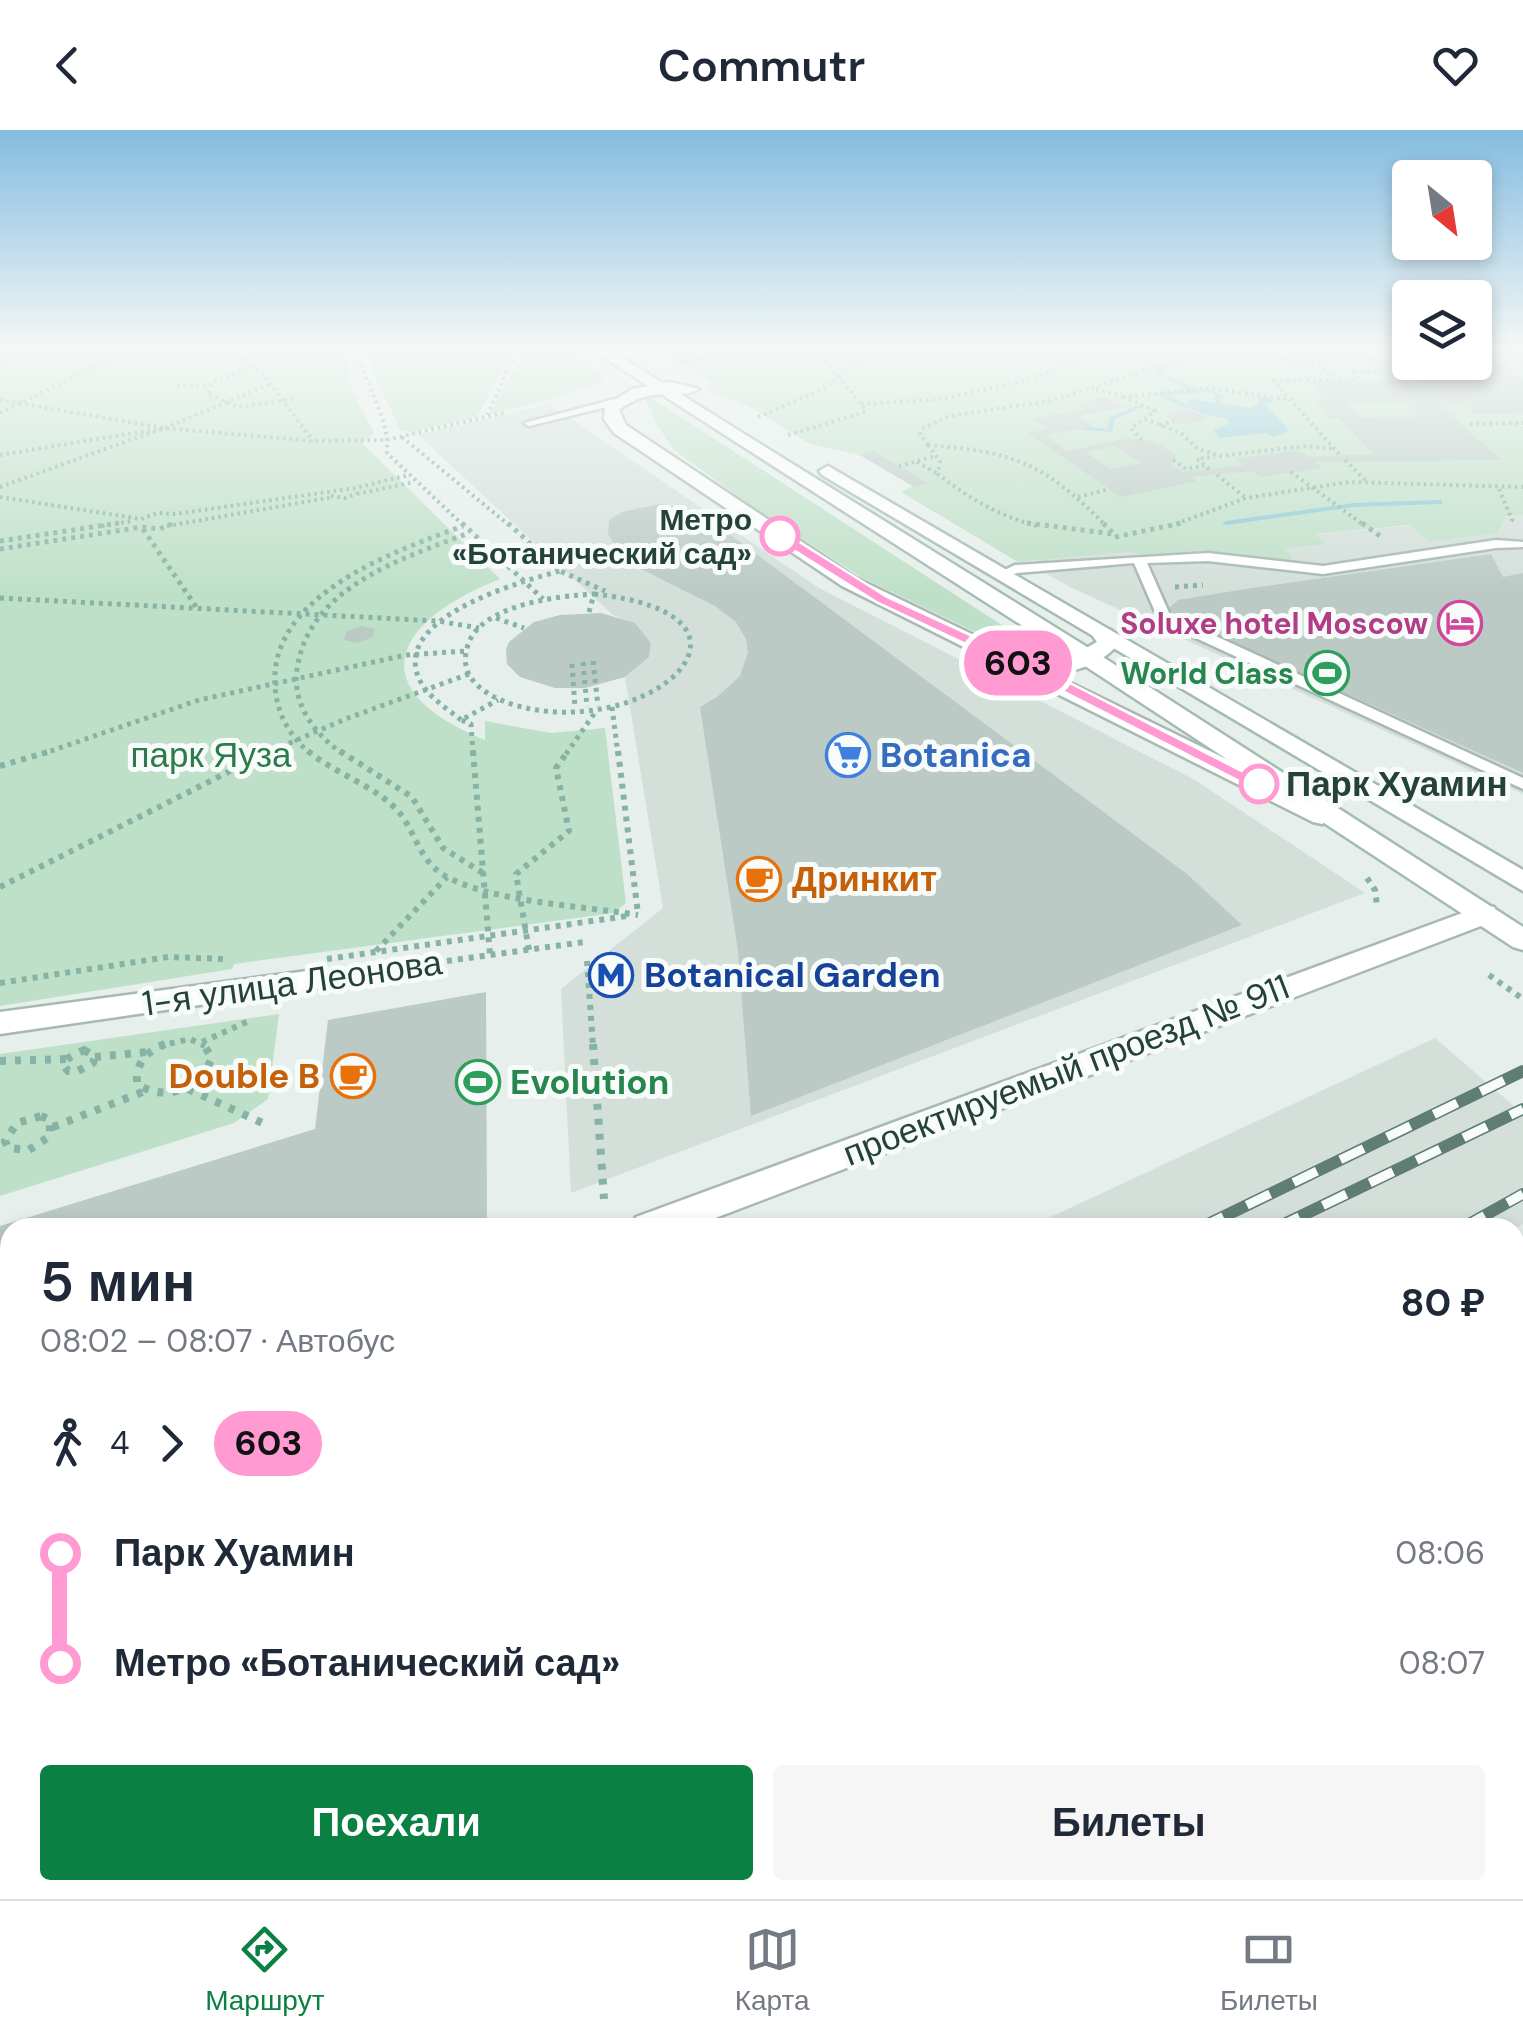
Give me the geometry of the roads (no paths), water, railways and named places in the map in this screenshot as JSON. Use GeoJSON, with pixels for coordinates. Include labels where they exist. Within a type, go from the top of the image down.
{"type":"FeatureCollection","features":[{"type":"Feature","properties":{"kind":"main road"},"geometry":{"type":"LineString","coordinates":[[620,429],[849,582],[1389,850]]}},
{"type":"Feature","properties":{"kind":"main road"},"geometry":{"type":"LineString","coordinates":[[652,429],[684,469]]}},
{"type":"Feature","properties":{"kind":"main road"},"geometry":{"type":"LineString","coordinates":[[699,429],[1087,657],[1523,940]]}},
{"type":"Feature","properties":{"kind":"main road"},"geometry":{"type":"LineString","coordinates":[[757,429],[1523,882]]}},
{"type":"Feature","properties":{"kind":"main road"},"geometry":{"type":"LineString","coordinates":[[1020,664],[1055,668],[1087,657],[1109,644],[1103,635]]}},
{"type":"Feature","properties":{"kind":"main road","name":"проектируемый проезд № 911"},"geometry":{"type":"LineString","coordinates":[[675,1218],[1484,914]]}},
{"type":"Feature","properties":{"kind":"main road","name":"1-я улица Леонова"},"geometry":{"type":"LineString","coordinates":[[0,1024],[308,980]]}},
{"type":"Feature","properties":{"kind":"lane"},"geometry":{"type":"LineString","coordinates":[[1000,575],[1016,569],[1208,556],[1322,570],[1518,544]]}},
{"type":"Feature","properties":{"kind":"lane"},"geometry":{"type":"LineString","coordinates":[[1139,559],[1164,618],[1523,784]]}},
{"type":"Feature","properties":{"kind":"water"},"geometry":{"type":"Polygon","coordinates":[[[1288,429],[1273,437],[1267,433],[1220,438],[1212,430],[1288,429]]]}},
{"type":"Feature","properties":{"kind":"waterway"},"geometry":{"type":"LineString","coordinates":[[1088,429],[1110,429]]}},
{"type":"Feature","properties":{"kind":"waterway"},"geometry":{"type":"LineString","coordinates":[[1226,523],[1354,505],[1439,502]]}},
{"type":"Feature","properties":{"kind":"railway"},"geometry":{"type":"LineString","coordinates":[[1221,1218],[1523,1071]]}},
{"type":"Feature","properties":{"kind":"railway"},"geometry":{"type":"LineString","coordinates":[[1297,1218],[1523,1109]]}},
{"type":"Feature","properties":{"kind":"railway"},"geometry":{"type":"LineString","coordinates":[[1480,1218],[1523,1194]]}},
{"type":"Feature","properties":{"kind":"place","name":"Метро «Ботанический сад»"},"geometry":{"type":"Point","coordinates":[780,536]}},
{"type":"Feature","properties":{"kind":"place","name":"Soluxe hotel Moscow"},"geometry":{"type":"Point","coordinates":[1460,623]}},
{"type":"Feature","properties":{"kind":"place","name":"World Class"},"geometry":{"type":"Point","coordinates":[1327,673]}},
{"type":"Feature","properties":{"kind":"place","name":"Botanica"},"geometry":{"type":"Point","coordinates":[848,755]}},
{"type":"Feature","properties":{"kind":"place","name":"Парк Хуамин"},"geometry":{"type":"Point","coordinates":[1259,784]}},
{"type":"Feature","properties":{"kind":"place","name":"Дринкит"},"geometry":{"type":"Point","coordinates":[759,879]}},
{"type":"Feature","properties":{"kind":"place","name":"Botanical Garden"},"geometry":{"type":"Point","coordinates":[611,975]}},
{"type":"Feature","properties":{"kind":"place","name":"Double B"},"geometry":{"type":"Point","coordinates":[353,1076]}},
{"type":"Feature","properties":{"kind":"place","name":"Evolution"},"geometry":{"type":"Point","coordinates":[478,1082]}},
{"type":"Feature","properties":{"kind":"park label","name":"парк Яуза"},"geometry":{"type":"Point","coordinates":[211,755]}}]}
